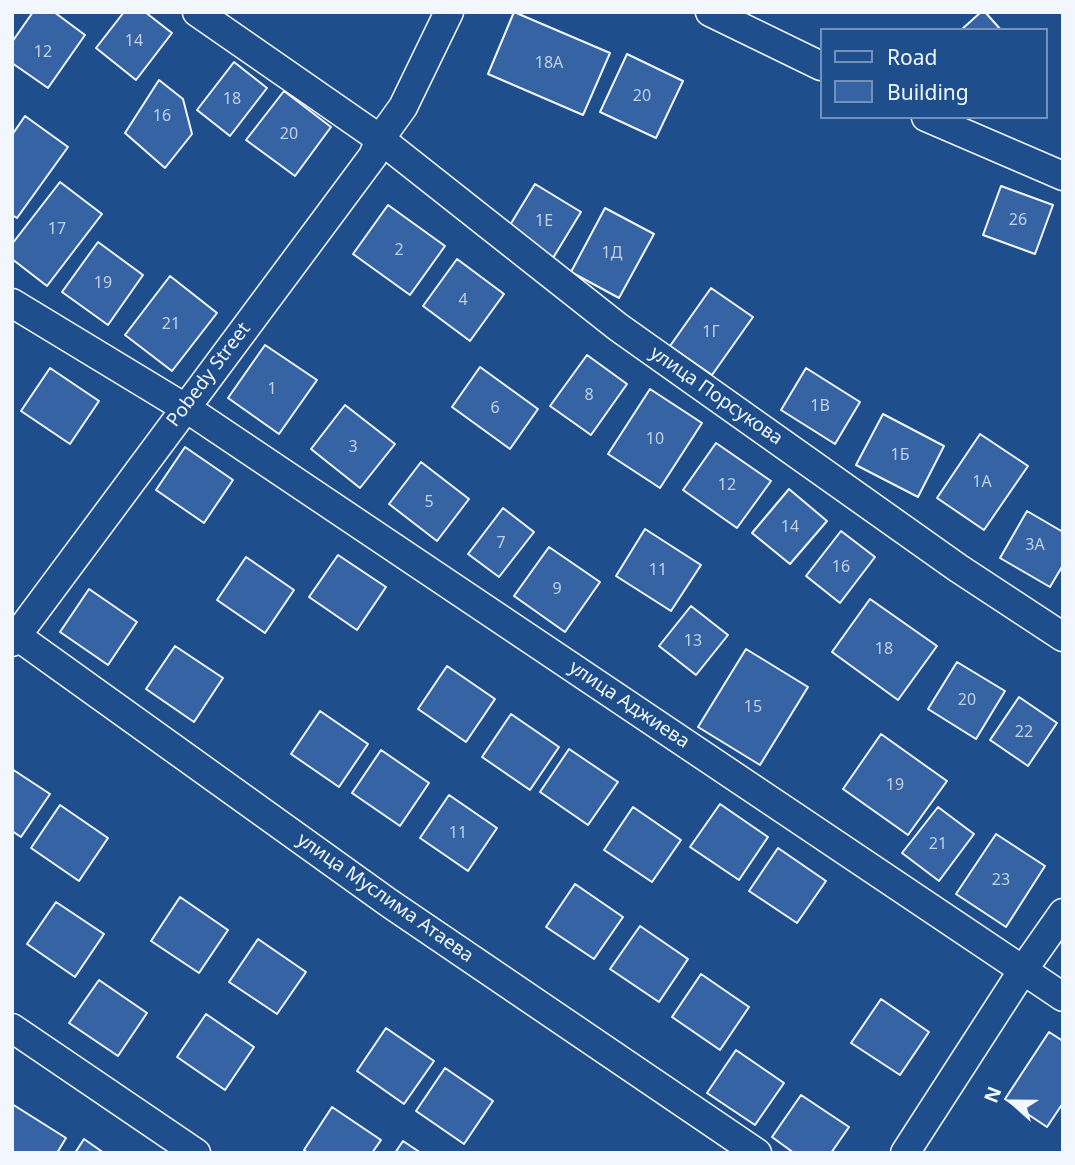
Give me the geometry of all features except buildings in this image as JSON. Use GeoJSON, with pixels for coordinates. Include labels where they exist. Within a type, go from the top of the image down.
{"type":"FeatureCollection","features":[{"type":"Feature","properties":{"kind":"street","name":"улица Порсукова"},"geometry":{"type":"LineString","coordinates":[[197,12],[380,139],[618,327],[958,568],[1063,637]]}},
{"type":"Feature","properties":{"kind":"street","name":"Pobedy Street"},"geometry":{"type":"LineString","coordinates":[[15,639],[190,411],[373,156],[380,139],[403,107],[449,12]]}},
{"type":"Feature","properties":{"kind":"street"},"geometry":{"type":"LineString","coordinates":[[710,12],[755,21],[820,65]]}},
{"type":"Feature","properties":{"kind":"street"},"geometry":{"type":"LineString","coordinates":[[931,119],[1063,176]]}},
{"type":"Feature","properties":{"kind":"street","name":"улица Аджиева"},"geometry":{"type":"LineString","coordinates":[[12,303],[190,411],[1063,997]]}},
{"type":"Feature","properties":{"kind":"street","name":"улица Муслима Атаева"},"geometry":{"type":"LineString","coordinates":[[15,639],[389,903],[757,1153]]}},
{"type":"Feature","properties":{"kind":"street"},"geometry":{"type":"LineString","coordinates":[[905,1153],[1063,913]]}},
{"type":"Feature","properties":{"kind":"street"},"geometry":{"type":"LineString","coordinates":[[12,1028],[196,1153]]}}]}
